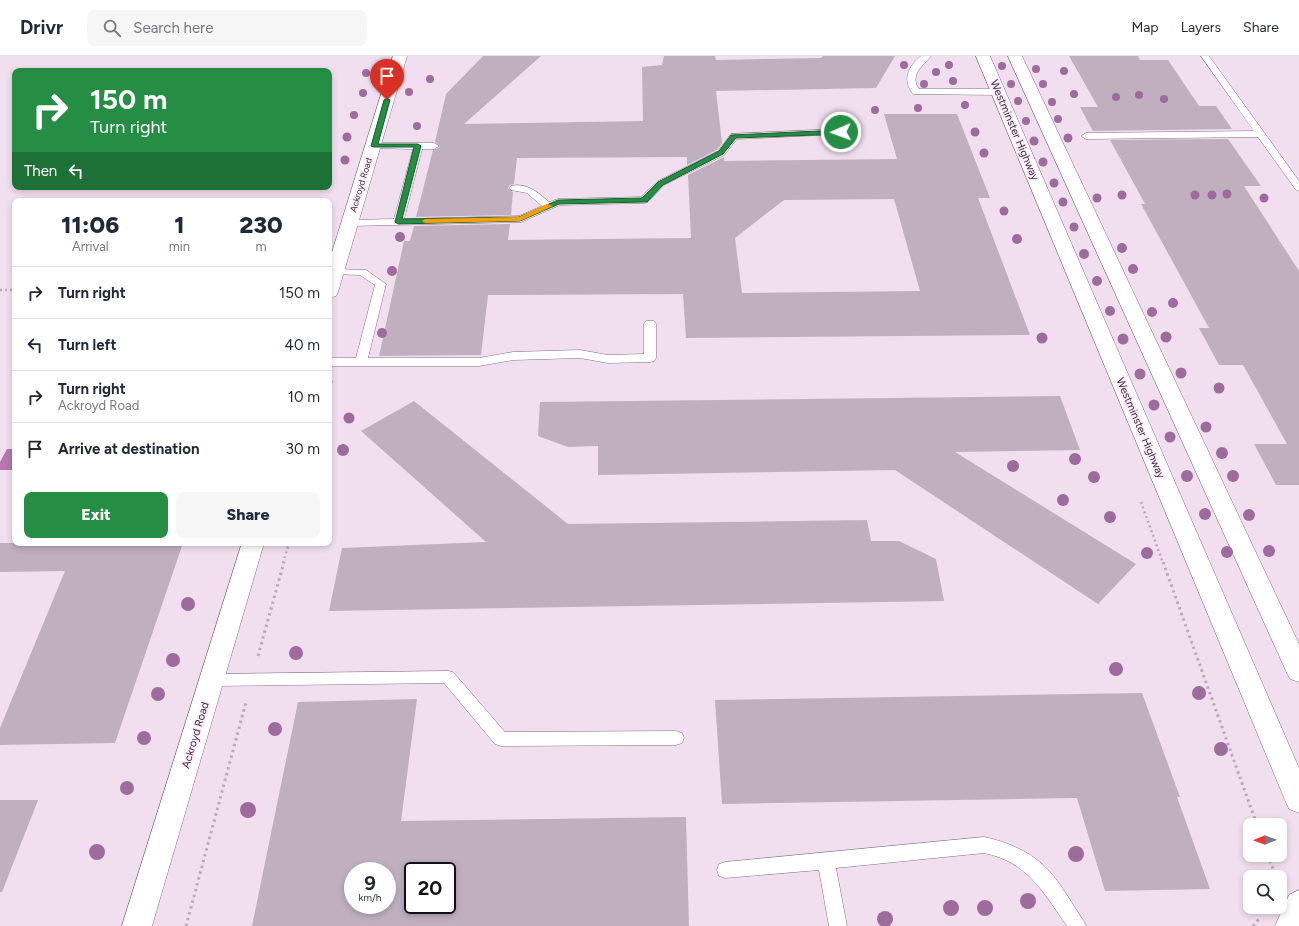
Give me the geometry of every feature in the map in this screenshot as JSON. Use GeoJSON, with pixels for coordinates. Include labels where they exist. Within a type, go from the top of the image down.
{"type":"FeatureCollection","features":[{"type":"Feature","properties":{"kind":"main road","name":"Ackroyd Road"},"geometry":{"type":"LineString","coordinates":[[332,282],[400,56]]}},
{"type":"Feature","properties":{"kind":"main road","name":"Westminster Highway"},"geometry":{"type":"LineString","coordinates":[[984,56],[1299,800]]}},
{"type":"Feature","properties":{"kind":"main road"},"geometry":{"type":"LineString","coordinates":[[1015,56],[1299,670]]}},
{"type":"Feature","properties":{"kind":"main road","name":"Ackroyd Road"},"geometry":{"type":"LineString","coordinates":[[137,926],[252,546]]}},
{"type":"Feature","properties":{"kind":"main road"},"geometry":{"type":"LineString","coordinates":[[1290,926],[1299,905]]}},
{"type":"Feature","properties":{"kind":"lane"},"geometry":{"type":"LineString","coordinates":[[927,56],[918,61],[910,75],[912,88],[916,92],[999,92]]}},
{"type":"Feature","properties":{"kind":"lane"},"geometry":{"type":"LineString","coordinates":[[1205,56],[1299,188]]}},
{"type":"Feature","properties":{"kind":"lane"},"geometry":{"type":"LineString","coordinates":[[350,223],[520,219],[558,202],[644,200],[661,183],[721,153],[734,136],[841,132]]}},
{"type":"Feature","properties":{"kind":"lane"},"geometry":{"type":"LineString","coordinates":[[1086,136],[1261,134]]}},
{"type":"Feature","properties":{"kind":"lane"},"geometry":{"type":"LineString","coordinates":[[374,146],[434,146]]}},
{"type":"Feature","properties":{"kind":"lane"},"geometry":{"type":"LineString","coordinates":[[398,222],[418,146]]}},
{"type":"Feature","properties":{"kind":"lane"},"geometry":{"type":"LineString","coordinates":[[514,188],[530,191],[548,206]]}},
{"type":"Feature","properties":{"kind":"lane"},"geometry":{"type":"LineString","coordinates":[[335,272],[362,272],[380,284],[360,362]]}},
{"type":"Feature","properties":{"kind":"lane"},"geometry":{"type":"LineString","coordinates":[[332,362],[479,362],[513,356],[573,355],[608,359],[650,358],[650,324]]}},
{"type":"Feature","properties":{"kind":"lane"},"geometry":{"type":"LineString","coordinates":[[212,680],[448,677],[501,739],[676,738]]}},
{"type":"Feature","properties":{"kind":"lane"},"geometry":{"type":"LineString","coordinates":[[725,870],[984,845],[1003,849],[1021,859],[1042,877],[1076,926]]}},
{"type":"Feature","properties":{"kind":"lane"},"geometry":{"type":"LineString","coordinates":[[826,861],[838,926]]}},
{"type":"Feature","properties":{"kind":"path"},"geometry":{"type":"LineString","coordinates":[[0,290],[12,290]]}},
{"type":"Feature","properties":{"kind":"path"},"geometry":{"type":"LineString","coordinates":[[186,926],[288,546]]}},
{"type":"Feature","properties":{"kind":"shaded area"},"geometry":{"type":"Polygon","coordinates":[[[7,449],[12,449],[12,470],[0,470],[0,462],[7,449]]]}},
{"type":"Feature","properties":{"kind":"building"},"geometry":{"type":"Polygon","coordinates":[[[483,56],[541,56],[464,124],[643,121],[642,67],[662,65],[664,56],[715,56],[716,60],[821,58],[823,56],[895,56],[876,88],[716,91],[722,143],[717,150],[687,165],[687,157],[517,158],[514,184],[510,185],[508,188],[513,192],[511,215],[416,217],[433,150],[440,147],[435,142],[446,94],[483,56]]]}},
{"type":"Feature","properties":{"kind":"building"},"geometry":{"type":"Polygon","coordinates":[[[1069,56],[1138,56],[1140,60],[1168,60],[1199,106],[1216,106],[1232,129],[1093,131],[1080,107],[1098,107],[1069,56]]]}},
{"type":"Feature","properties":{"kind":"building"},"geometry":{"type":"Polygon","coordinates":[[[884,114],[957,114],[990,198],[978,198],[1030,335],[686,338],[683,294],[488,295],[481,355],[379,356],[404,241],[410,241],[414,226],[510,224],[508,240],[691,238],[688,175],[724,157],[724,161],[897,159],[884,114]],[[894,199],[784,200],[735,238],[742,293],[920,291],[894,199]]]}},
{"type":"Feature","properties":{"kind":"building"},"geometry":{"type":"Polygon","coordinates":[[[1228,139],[1261,186],[1244,186],[1299,271],[1299,485],[1276,485],[1254,444],[1287,444],[1243,365],[1219,365],[1199,328],[1209,328],[1141,204],[1145,204],[1110,140],[1228,139]]]}},
{"type":"Feature","properties":{"kind":"building"},"geometry":{"type":"Polygon","coordinates":[[[1060,396],[1080,450],[955,452],[1136,564],[1098,604],[895,470],[598,475],[598,446],[568,447],[538,436],[540,402],[1060,396]]]}},
{"type":"Feature","properties":{"kind":"building"},"geometry":{"type":"Polygon","coordinates":[[[414,401],[568,524],[867,520],[871,541],[899,541],[936,559],[944,601],[329,611],[342,548],[486,542],[361,431],[414,401]]]}},
{"type":"Feature","properties":{"kind":"building"},"geometry":{"type":"Polygon","coordinates":[[[0,543],[12,543],[12,546],[182,546],[115,743],[0,745],[0,728],[65,571],[0,572],[0,543]]]}},
{"type":"Feature","properties":{"kind":"building"},"geometry":{"type":"Polygon","coordinates":[[[1142,693],[1180,797],[1177,797],[1210,889],[1105,891],[1077,798],[722,804],[715,700],[1142,693]]]}},
{"type":"Feature","properties":{"kind":"building"},"geometry":{"type":"Polygon","coordinates":[[[417,699],[401,821],[686,817],[689,926],[252,926],[298,702],[417,699]]]}},
{"type":"Feature","properties":{"kind":"building"},"geometry":{"type":"Polygon","coordinates":[[[0,800],[38,800],[2,892],[0,892],[0,800]]]}},
{"type":"Feature","properties":{"kind":"slow traffic"},"geometry":{"type":"LineString","coordinates":[[425,221],[520,219],[550,206]]}},
{"type":"Feature","properties":{"kind":"route"},"geometry":{"type":"LineString","coordinates":[[387,100],[374,146],[418,146],[398,222],[520,219],[558,202],[644,200],[661,183],[721,153],[734,136],[841,132]]}}]}
